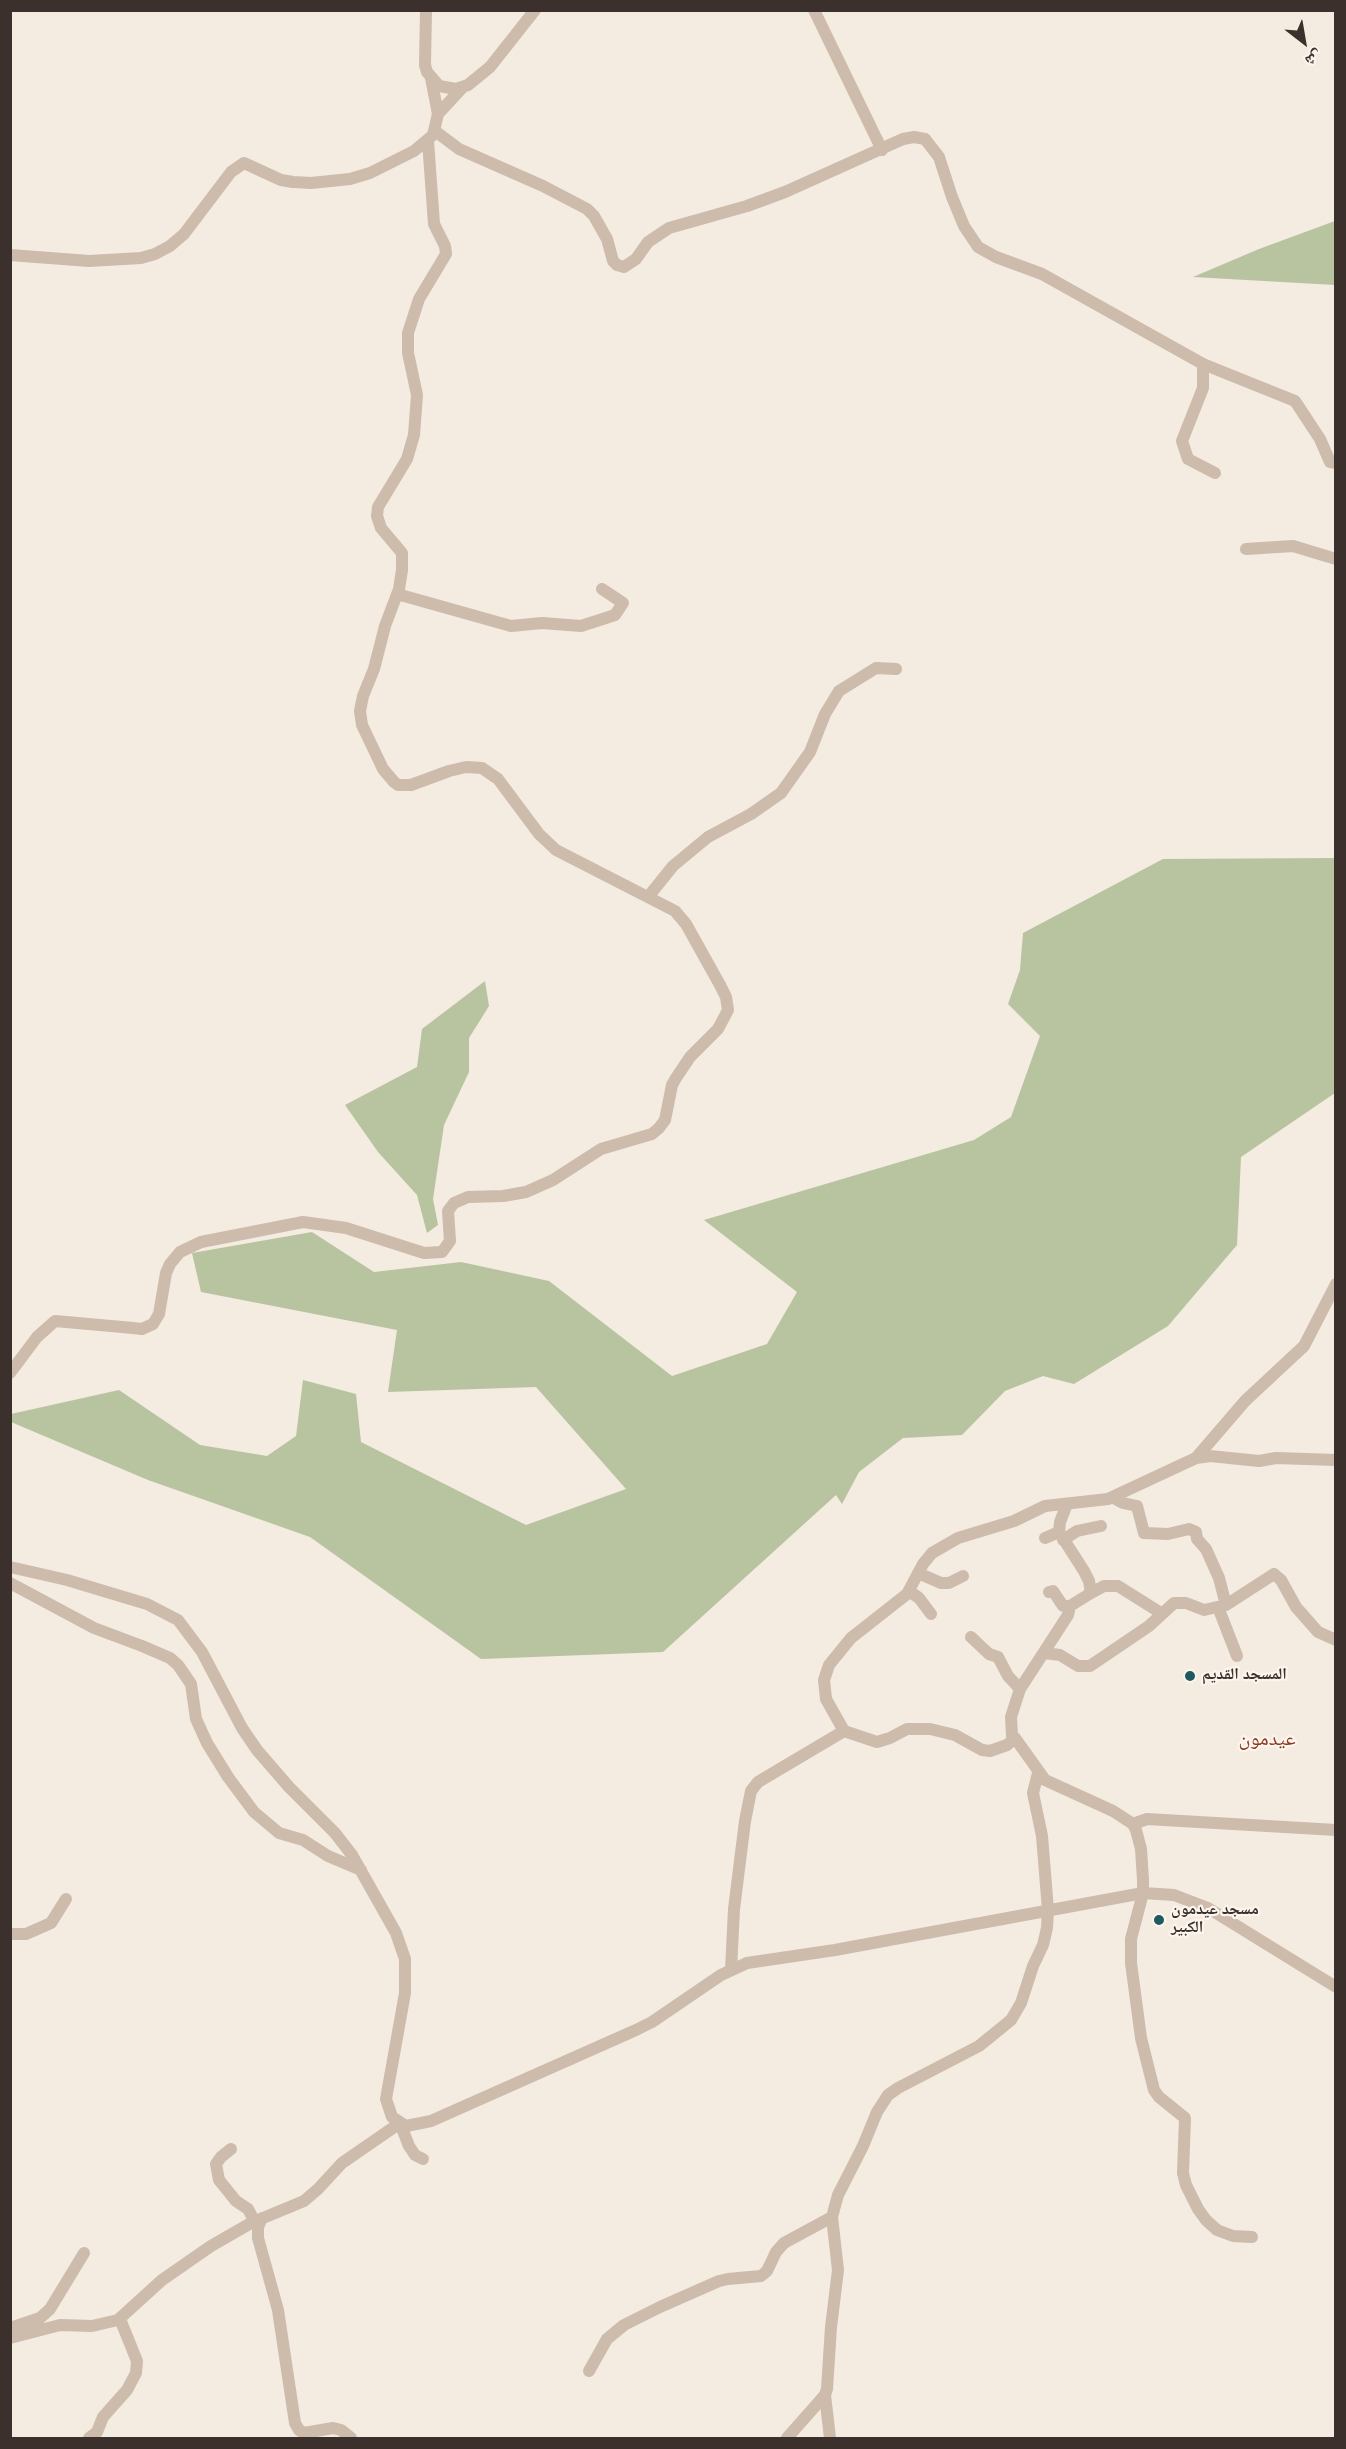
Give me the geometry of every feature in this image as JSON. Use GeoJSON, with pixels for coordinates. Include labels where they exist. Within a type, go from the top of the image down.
{"type":"FeatureCollection","features":[{"type":"Feature","properties":{"kind":"street"},"geometry":{"type":"LineString","coordinates":[[10,1373],[37,1337],[55,1321],[142,1329],[153,1324],[159,1314],[164,1282],[170,1264],[180,1252],[194,1245],[263,1228],[303,1222],[346,1228],[424,1253],[442,1252],[450,1241],[448,1211],[454,1203],[468,1197],[503,1196],[526,1192],[554,1180],[601,1149],[652,1134],[665,1120],[676,1078],[690,1057],[718,1029],[728,1010],[728,1004],[720,985],[680,916],[667,905],[568,858],[547,843],[498,779],[482,768],[475,766],[457,769],[411,785],[398,785],[388,778],[362,725],[360,711],[397,594],[402,570],[402,553],[381,528],[377,512],[384,495],[407,459],[414,435],[417,395],[407,344],[411,319],[419,298],[446,254],[445,246],[434,224],[432,136],[438,114],[431,78],[425,65],[426,10]]}},
{"type":"Feature","properties":{"kind":"street"},"geometry":{"type":"LineString","coordinates":[[438,114],[464,87],[478,79],[490,67],[535,10]]}},
{"type":"Feature","properties":{"kind":"street"},"geometry":{"type":"LineString","coordinates":[[814,10],[882,150]]}},
{"type":"Feature","properties":{"kind":"street"},"geometry":{"type":"LineString","coordinates":[[431,78],[439,86],[464,87]]}},
{"type":"Feature","properties":{"kind":"street"},"geometry":{"type":"LineString","coordinates":[[432,136],[587,209],[608,239],[613,261],[624,267],[636,259],[648,242],[669,228],[785,192],[903,139],[914,136],[925,139],[939,157],[964,226],[978,247],[996,257],[1042,274],[1203,364],[1295,401],[1320,439],[1330,462],[1335,464]]}},
{"type":"Feature","properties":{"kind":"street"},"geometry":{"type":"LineString","coordinates":[[10,255],[89,261],[141,258],[170,246],[184,234],[231,172],[240,164],[247,163],[281,180],[292,182],[311,183],[350,179],[370,173],[399,159],[432,136]]}},
{"type":"Feature","properties":{"kind":"street"},"geometry":{"type":"LineString","coordinates":[[1203,364],[1203,388],[1182,441],[1188,459],[1215,472]]}},
{"type":"Feature","properties":{"kind":"street"},"geometry":{"type":"LineString","coordinates":[[1246,549],[1293,546],[1335,559]]}},
{"type":"Feature","properties":{"kind":"street"},"geometry":{"type":"LineString","coordinates":[[397,594],[511,626],[542,623],[581,626],[615,615],[623,603],[602,589]]}},
{"type":"Feature","properties":{"kind":"street"},"geometry":{"type":"LineString","coordinates":[[648,897],[673,866],[708,837],[751,814],[781,793],[810,752],[825,714],[839,691],[876,668],[896,669]]}},
{"type":"Feature","properties":{"kind":"street"},"geometry":{"type":"LineString","coordinates":[[1196,1458],[1245,1401],[1304,1346],[1335,1284]]}},
{"type":"Feature","properties":{"kind":"street"},"geometry":{"type":"LineString","coordinates":[[1015,1738],[1007,1745],[990,1751],[981,1750],[955,1734],[930,1729],[907,1729],[877,1742],[844,1731],[832,1713],[825,1694],[824,1680],[829,1665],[851,1638],[909,1591],[918,1573],[933,1553],[958,1538],[1014,1521],[1045,1506],[1099,1501],[1112,1497],[1196,1458],[1209,1456],[1259,1461],[1275,1458],[1335,1460]]}},
{"type":"Feature","properties":{"kind":"street"},"geometry":{"type":"LineString","coordinates":[[1112,1497],[1123,1503],[1137,1506],[1144,1533],[1168,1534],[1189,1529],[1196,1532],[1197,1539],[1206,1549],[1219,1578],[1222,1606],[1237,1656]]}},
{"type":"Feature","properties":{"kind":"street"},"geometry":{"type":"LineString","coordinates":[[1067,1504],[1060,1522],[1061,1536],[1084,1570],[1091,1593]]}},
{"type":"Feature","properties":{"kind":"street"},"geometry":{"type":"LineString","coordinates":[[1045,1538],[1101,1526]]}},
{"type":"Feature","properties":{"kind":"street"},"geometry":{"type":"LineString","coordinates":[[10,1567],[67,1580],[147,1604],[178,1620],[202,1652],[242,1728],[257,1750],[289,1787],[335,1833],[361,1870],[396,1933],[405,1959],[405,1993],[386,2099],[389,2112],[400,2123],[415,2156],[423,2158]]}},
{"type":"Feature","properties":{"kind":"street"},"geometry":{"type":"LineString","coordinates":[[918,1573],[941,1583],[948,1583],[963,1576]]}},
{"type":"Feature","properties":{"kind":"street"},"geometry":{"type":"LineString","coordinates":[[1044,1653],[1060,1655],[1083,1667],[1090,1666],[1149,1626],[1168,1606],[1179,1602],[1204,1610],[1222,1606],[1274,1574],[1281,1580],[1296,1607],[1318,1632],[1335,1640]]}},
{"type":"Feature","properties":{"kind":"street"},"geometry":{"type":"LineString","coordinates":[[10,1583],[102,1631],[170,1658],[190,1680],[196,1719],[207,1743],[254,1812],[279,1833],[303,1840],[336,1860],[361,1870]]}},
{"type":"Feature","properties":{"kind":"street"},"geometry":{"type":"LineString","coordinates":[[1049,1592],[1053,1591],[1063,1606],[1070,1606],[1104,1586],[1118,1587],[1161,1613]]}},
{"type":"Feature","properties":{"kind":"street"},"geometry":{"type":"LineString","coordinates":[[909,1591],[919,1598],[931,1614]]}},
{"type":"Feature","properties":{"kind":"street"},"geometry":{"type":"LineString","coordinates":[[1070,1606],[1068,1615],[1020,1689],[1011,1718],[1012,1736],[1045,1780],[1095,1802],[1132,1824],[1141,1849],[1143,1893],[1131,1939],[1131,1963],[1141,2038],[1154,2090],[1159,2097],[1185,2118],[1183,2173],[1186,2185],[1198,2209],[1217,2230],[1233,2236],[1252,2238]]}},
{"type":"Feature","properties":{"kind":"street"},"geometry":{"type":"LineString","coordinates":[[971,1637],[989,1654],[998,1657],[1008,1676],[1020,1689]]}},
{"type":"Feature","properties":{"kind":"street"},"geometry":{"type":"LineString","coordinates":[[731,1970],[734,1909],[744,1821],[752,1791],[758,1782],[844,1731]]}},
{"type":"Feature","properties":{"kind":"street"},"geometry":{"type":"LineString","coordinates":[[830,2439],[825,2395],[838,2270],[832,2217],[843,2184],[863,2146],[877,2112],[888,2095],[912,2079],[979,2046],[1011,2020],[1021,2003],[1047,1928],[1048,1910],[1042,1836],[1033,1793],[1038,1773]]}},
{"type":"Feature","properties":{"kind":"street"},"geometry":{"type":"LineString","coordinates":[[1132,1824],[1147,1820],[1335,1830]]}},
{"type":"Feature","properties":{"kind":"street"},"geometry":{"type":"LineString","coordinates":[[10,2338],[60,2325],[92,2326],[120,2319],[162,2280],[211,2246],[259,2220],[304,2200],[318,2189],[342,2163],[400,2123],[411,2126],[431,2121],[625,2035],[652,2022],[731,1970],[755,1961],[835,1950],[1143,1893],[1174,1895],[1208,1908],[1335,1987]]}},
{"type":"Feature","properties":{"kind":"street"},"geometry":{"type":"LineString","coordinates":[[10,1934],[26,1934],[51,1923],[66,1899]]}},
{"type":"Feature","properties":{"kind":"street"},"geometry":{"type":"LineString","coordinates":[[231,2149],[216,2164],[219,2180],[236,2201],[259,2220]]}},
{"type":"Feature","properties":{"kind":"street"},"geometry":{"type":"LineString","coordinates":[[589,2371],[607,2339],[616,2330],[660,2307],[719,2282],[760,2276],[767,2271],[776,2252],[784,2243],[832,2217]]}},
{"type":"Feature","properties":{"kind":"street"},"geometry":{"type":"LineString","coordinates":[[259,2220],[258,2238],[278,2310],[295,2423],[304,2433],[333,2428],[341,2430],[351,2439]]}},
{"type":"Feature","properties":{"kind":"street"},"geometry":{"type":"LineString","coordinates":[[10,2328],[40,2318],[50,2309],[84,2253]]}},
{"type":"Feature","properties":{"kind":"street"},"geometry":{"type":"LineString","coordinates":[[89,2439],[97,2432],[103,2417],[127,2390],[136,2373],[137,2361],[120,2319]]}},
{"type":"Feature","properties":{"kind":"street"},"geometry":{"type":"LineString","coordinates":[[787,2439],[825,2395]]}},
{"type":"Feature","properties":{"kind":"green space"},"geometry":{"type":"Polygon","coordinates":[[[1335,221],[1335,285],[1193,277],[1259,249],[1335,221]]]}},
{"type":"Feature","properties":{"kind":"green space"},"geometry":{"type":"Polygon","coordinates":[[[1335,858],[1335,1093],[1241,1157],[1237,1245],[1168,1326],[1074,1384],[1043,1376],[1005,1391],[962,1435],[903,1438],[859,1472],[842,1504],[836,1495],[663,1652],[481,1659],[310,1537],[148,1480],[11,1422],[11,1414],[119,1390],[200,1445],[267,1456],[296,1436],[303,1380],[356,1394],[361,1442],[526,1525],[626,1489],[536,1387],[388,1392],[397,1330],[201,1292],[192,1253],[312,1232],[374,1272],[461,1262],[549,1281],[672,1376],[767,1344],[797,1292],[704,1220],[974,1140],[1011,1117],[1040,1036],[1008,1004],[1020,970],[1023,933],[1163,859],[1335,858]]]}},
{"type":"Feature","properties":{"kind":"green space"},"geometry":{"type":"Polygon","coordinates":[[[485,981],[489,1006],[469,1038],[469,1072],[444,1125],[433,1199],[438,1225],[427,1233],[417,1195],[378,1152],[345,1105],[417,1067],[422,1029],[485,981]]]}},
{"type":"Feature","properties":{"kind":"place","name":"المسجد القديم"},"geometry":{"type":"Point","coordinates":[1190,1676]}},
{"type":"Feature","properties":{"kind":"place","name":"مسجد عيدمون الكبير"},"geometry":{"type":"Point","coordinates":[1159,1920]}},
{"type":"Feature","properties":{"kind":"district","name":"عيدمون"},"geometry":{"type":"Point","coordinates":[1267,1741]}}]}
